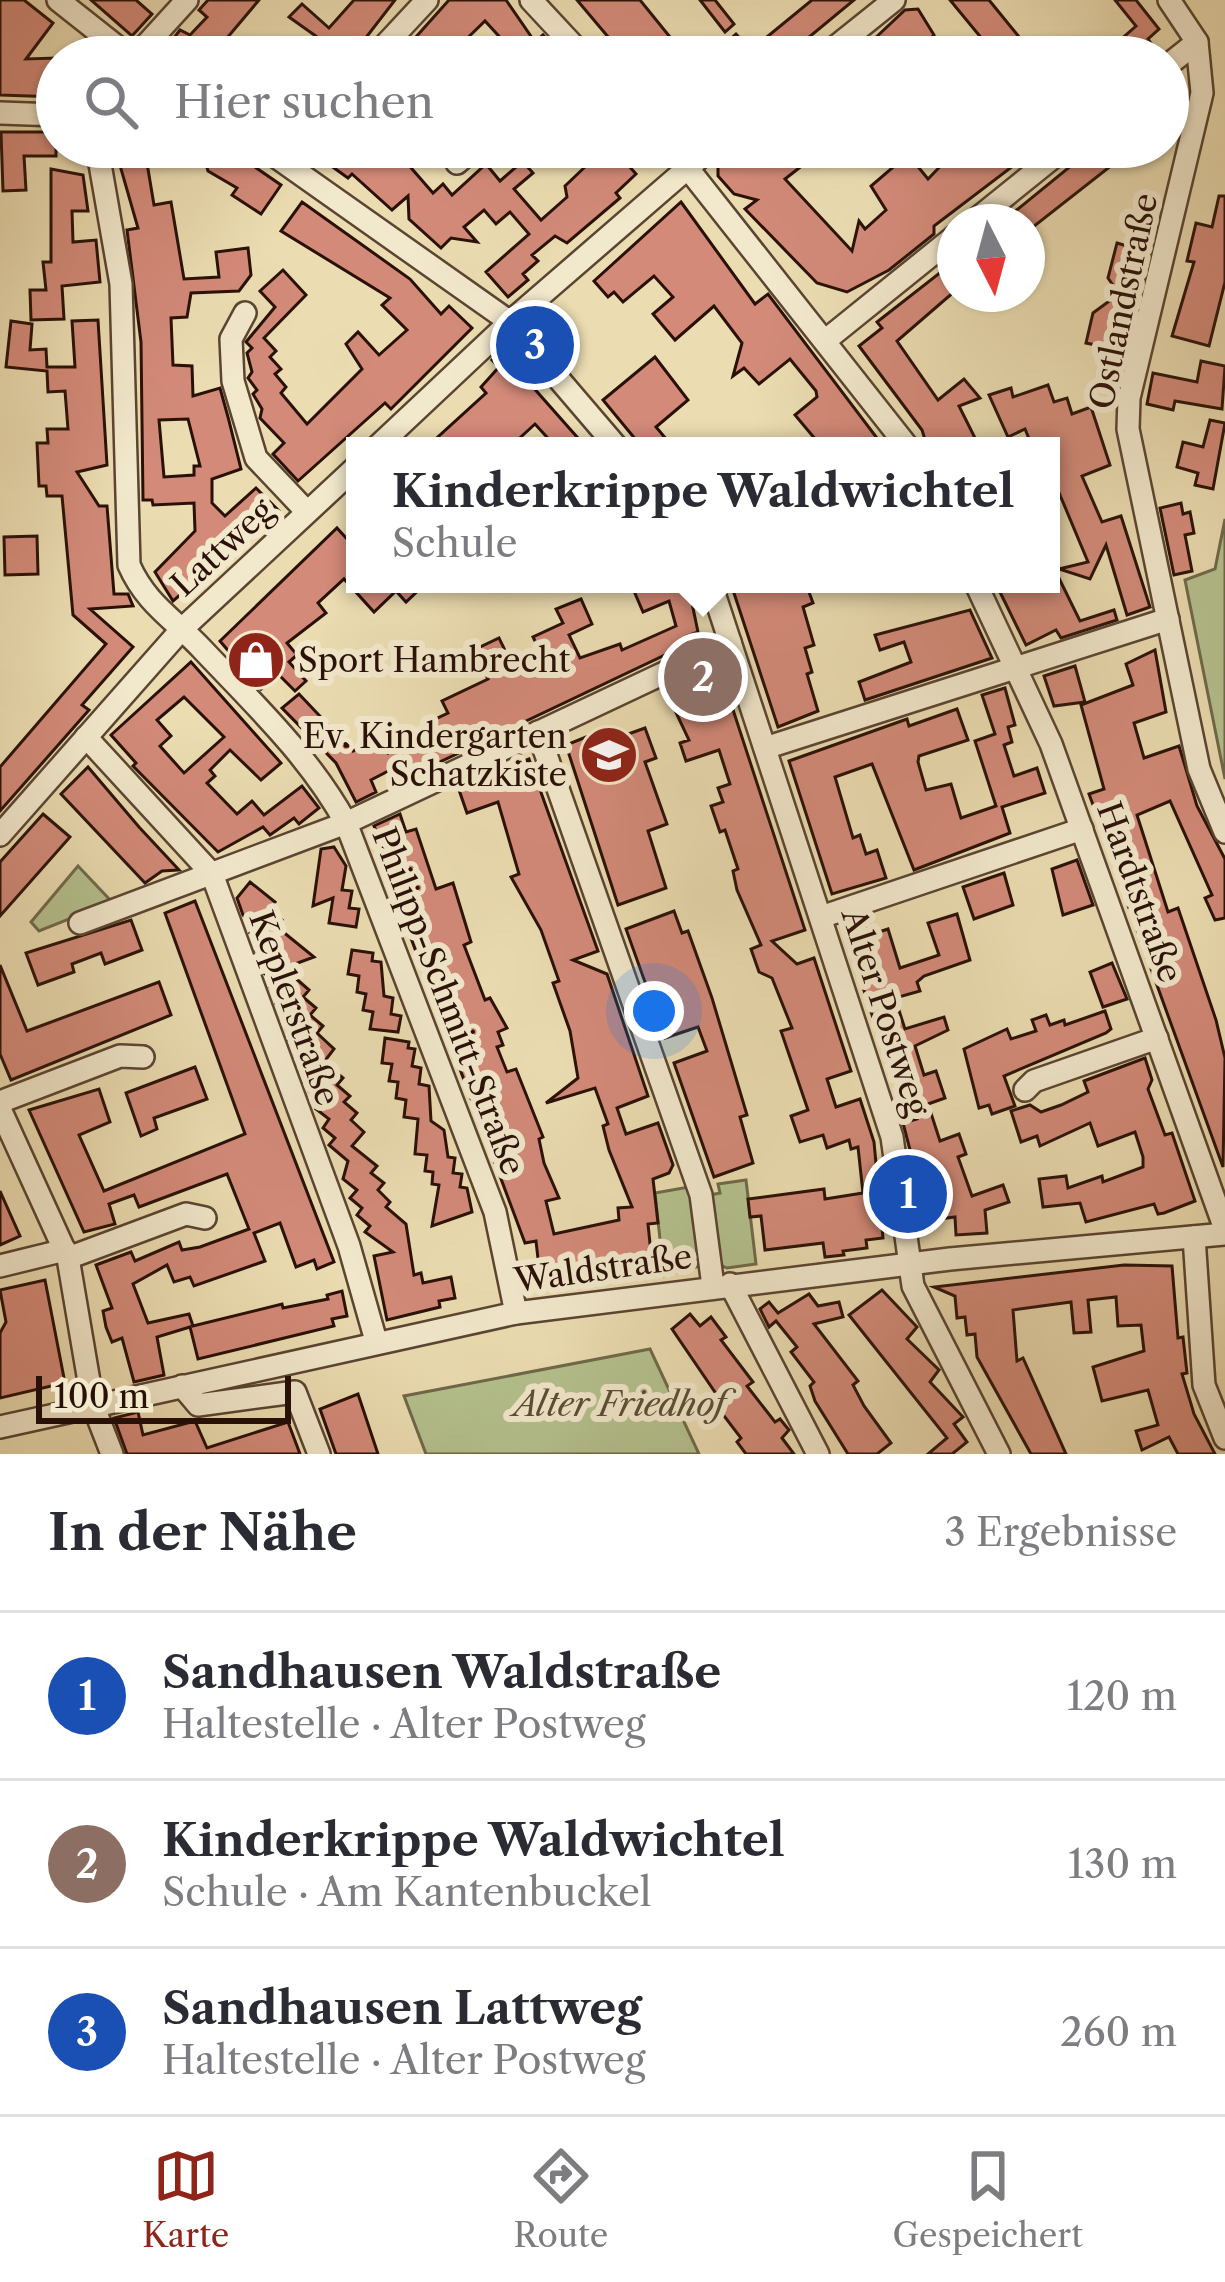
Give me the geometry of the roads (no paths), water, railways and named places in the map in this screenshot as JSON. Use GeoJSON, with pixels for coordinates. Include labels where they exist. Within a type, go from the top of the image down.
{"type":"FeatureCollection","features":[{"type":"Feature","properties":{"kind":"street"},"geometry":{"type":"LineString","coordinates":[[58,0],[105,36]]}},
{"type":"Feature","properties":{"kind":"street"},"geometry":{"type":"LineString","coordinates":[[152,36],[187,0]]}},
{"type":"Feature","properties":{"kind":"street"},"geometry":{"type":"LineString","coordinates":[[394,36],[427,0]]}},
{"type":"Feature","properties":{"kind":"street"},"geometry":{"type":"LineString","coordinates":[[531,0],[562,36]]}},
{"type":"Feature","properties":{"kind":"street"},"geometry":{"type":"LineString","coordinates":[[849,36],[894,0]]}},
{"type":"Feature","properties":{"kind":"street"},"geometry":{"type":"LineString","coordinates":[[1169,0],[1197,42],[1189,48]]}},
{"type":"Feature","properties":{"kind":"street","name":"Ostlandstraße"},"geometry":{"type":"LineString","coordinates":[[1189,154],[1200,109],[1197,42]]}},
{"type":"Feature","properties":{"kind":"street"},"geometry":{"type":"LineString","coordinates":[[0,113],[36,114]]}},
{"type":"Feature","properties":{"kind":"street","name":"Philipp-Schmitt-Straße"},"geometry":{"type":"LineString","coordinates":[[101,168],[121,284],[129,565],[146,598],[321,778],[346,824],[495,1212],[516,1313]]}},
{"type":"Feature","properties":{"kind":"street"},"geometry":{"type":"LineString","coordinates":[[301,168],[510,322],[608,437]]}},
{"type":"Feature","properties":{"kind":"street"},"geometry":{"type":"LineString","coordinates":[[388,437],[686,168]]}},
{"type":"Feature","properties":{"kind":"street"},"geometry":{"type":"LineString","coordinates":[[690,168],[900,437]]}},
{"type":"Feature","properties":{"kind":"street"},"geometry":{"type":"LineString","coordinates":[[995,204],[1040,168]]}},
{"type":"Feature","properties":{"kind":"street","name":"Ostlandstraße"},"geometry":{"type":"LineString","coordinates":[[1186,168],[1129,398],[1132,447],[1199,769],[1225,832]]}},
{"type":"Feature","properties":{"kind":"street"},"geometry":{"type":"LineString","coordinates":[[826,340],[937,251]]}},
{"type":"Feature","properties":{"kind":"street","name":"Lattweg"},"geometry":{"type":"LineString","coordinates":[[245,313],[231,339],[233,381],[256,458],[308,512]]}},
{"type":"Feature","properties":{"kind":"street","name":"Lattweg"},"geometry":{"type":"LineString","coordinates":[[0,835],[182,630],[346,476]]}},
{"type":"Feature","properties":{"kind":"street","name":"Alter Postweg"},"geometry":{"type":"LineString","coordinates":[[714,593],[892,1137],[914,1286],[999,1454]]}},
{"type":"Feature","properties":{"kind":"street","name":"Hardtstraße"},"geometry":{"type":"LineString","coordinates":[[980,593],[1017,667],[1082,830],[1225,1232]]}},
{"type":"Feature","properties":{"kind":"street"},"geometry":{"type":"LineString","coordinates":[[766,748],[1168,619]]}},
{"type":"Feature","properties":{"kind":"street"},"geometry":{"type":"LineString","coordinates":[[80,922],[346,824],[730,642]]}},
{"type":"Feature","properties":{"kind":"street"},"geometry":{"type":"LineString","coordinates":[[538,732],[701,1195],[721,1285],[818,1454]]}},
{"type":"Feature","properties":{"kind":"street","name":"Keplerstraße"},"geometry":{"type":"LineString","coordinates":[[86,737],[212,874],[350,1246],[376,1341]]}},
{"type":"Feature","properties":{"kind":"street"},"geometry":{"type":"LineString","coordinates":[[821,917],[1082,830]]}},
{"type":"Feature","properties":{"kind":"street"},"geometry":{"type":"LineString","coordinates":[[1025,1090],[1034,1081],[1157,1038]]}},
{"type":"Feature","properties":{"kind":"street"},"geometry":{"type":"LineString","coordinates":[[112,1454],[93,1406],[67,1254],[0,1106],[120,1056],[143,1057]]}},
{"type":"Feature","properties":{"kind":"street"},"geometry":{"type":"LineString","coordinates":[[0,1266],[67,1254],[186,1214],[205,1218]]}},
{"type":"Feature","properties":{"kind":"street","name":"Waldstraße"},"geometry":{"type":"LineString","coordinates":[[0,1427],[516,1313],[721,1285],[1225,1232]]}},
{"type":"Feature","properties":{"kind":"street"},"geometry":{"type":"LineString","coordinates":[[1194,1237],[1204,1385],[1225,1438]]}},
{"type":"Feature","properties":{"kind":"street"},"geometry":{"type":"LineString","coordinates":[[182,1386],[198,1405],[295,1392],[319,1454]]}},
{"type":"Feature","properties":{"kind":"place","name":"Sandhausen Lattweg"},"geometry":{"type":"Point","coordinates":[535,345]}},
{"type":"Feature","properties":{"kind":"place","name":"Sport Hambrecht"},"geometry":{"type":"Point","coordinates":[256,660]}},
{"type":"Feature","properties":{"kind":"place","name":"Kinderkrippe Waldwichtel"},"geometry":{"type":"Point","coordinates":[703,677]}},
{"type":"Feature","properties":{"kind":"place","name":"Ev. Kindergarten Schatzkiste"},"geometry":{"type":"Point","coordinates":[609,755]}},
{"type":"Feature","properties":{"kind":"place","name":"Sandhausen Waldstraße"},"geometry":{"type":"Point","coordinates":[908,1194]}},
{"type":"Feature","properties":{"kind":"park label","name":"Alter Friedhof"},"geometry":{"type":"Point","coordinates":[619,1404]}}]}
